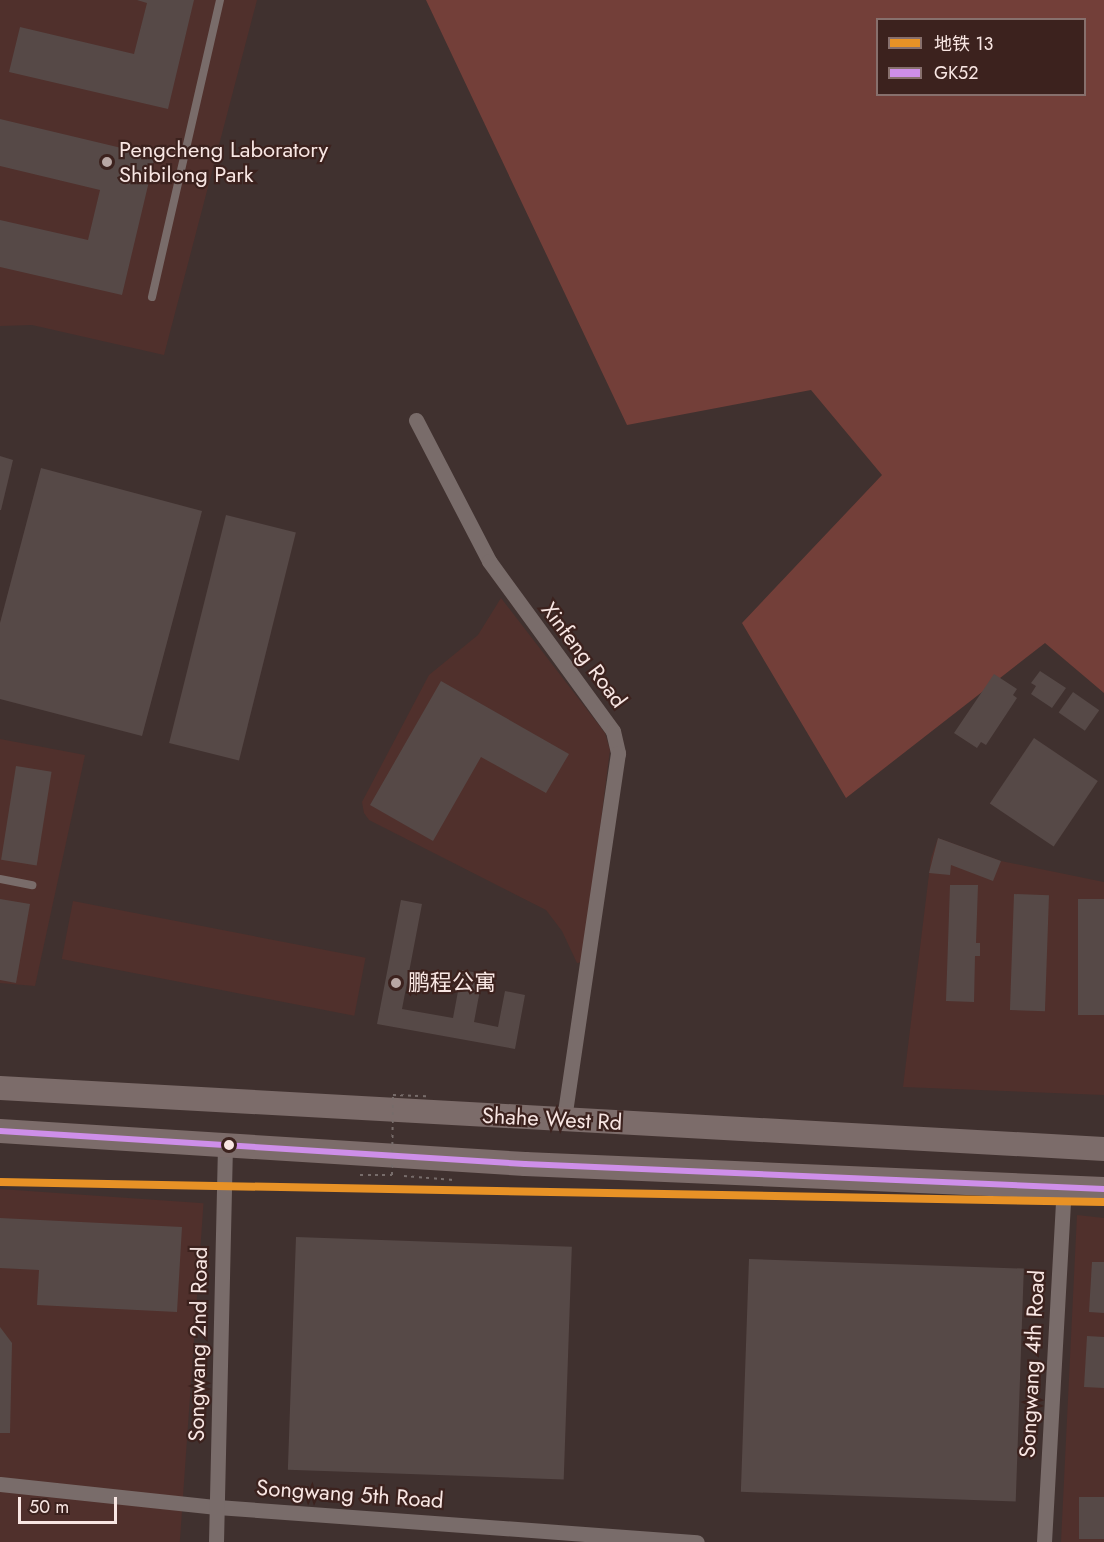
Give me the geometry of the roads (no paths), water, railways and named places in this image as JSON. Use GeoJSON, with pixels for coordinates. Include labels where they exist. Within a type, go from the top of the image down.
{"type":"FeatureCollection","features":[{"type":"Feature","properties":{"kind":"main road","name":"Shahe West Rd"},"geometry":{"type":"LineString","coordinates":[[0,1088],[1104,1149]]}},
{"type":"Feature","properties":{"kind":"main road","name":"Shahe West Rd"},"geometry":{"type":"LineString","coordinates":[[0,1131],[225,1147],[1104,1189]]}},
{"type":"Feature","properties":{"kind":"street","name":"Xinfeng Road"},"geometry":{"type":"LineString","coordinates":[[416,420],[489,561],[613,731],[618,753],[564,1119]]}},
{"type":"Feature","properties":{"kind":"street","name":"Songwang 2nd Road"},"geometry":{"type":"LineString","coordinates":[[216,1542],[225,1147]]}},
{"type":"Feature","properties":{"kind":"street","name":"Songwang 4th Road"},"geometry":{"type":"LineString","coordinates":[[1044,1542],[1064,1188]]}},
{"type":"Feature","properties":{"kind":"street","name":"Songwang 5th Road"},"geometry":{"type":"LineString","coordinates":[[0,1484],[217,1507],[697,1542]]}},
{"type":"Feature","properties":{"kind":"lane"},"geometry":{"type":"LineString","coordinates":[[152,297],[220,0]]}},
{"type":"Feature","properties":{"kind":"lane"},"geometry":{"type":"LineString","coordinates":[[0,879],[32,885]]}},
{"type":"Feature","properties":{"kind":"metro line","name":"13"},"geometry":{"type":"LineString","coordinates":[[0,1182],[1104,1202]]}},
{"type":"Feature","properties":{"kind":"place","name":"Pengcheng Laboratory Shibilong Park"},"geometry":{"type":"Point","coordinates":[107,162]}},
{"type":"Feature","properties":{"kind":"place","name":"鹏程公寓"},"geometry":{"type":"Point","coordinates":[396,983]}}]}
